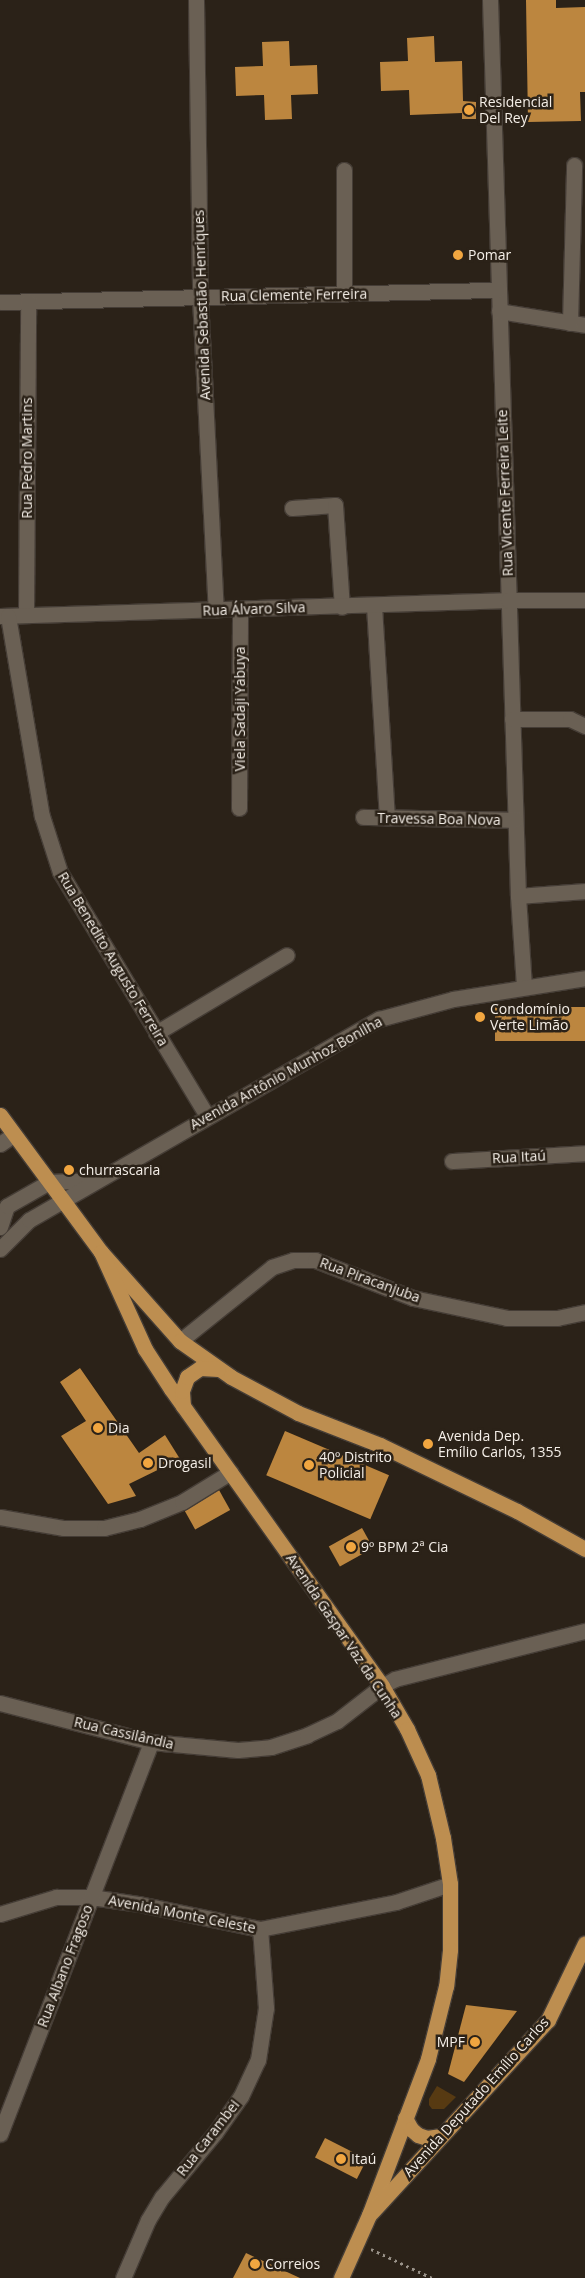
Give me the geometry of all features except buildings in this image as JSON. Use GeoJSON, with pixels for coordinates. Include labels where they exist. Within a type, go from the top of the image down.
{"type":"FeatureCollection","features":[{"type":"Feature","properties":{"kind":"main road"},"geometry":{"type":"LineString","coordinates":[[0,1115],[101,1252],[180,1341],[220,1369],[298,1413],[380,1445],[516,1511],[585,1549]]}},
{"type":"Feature","properties":{"kind":"main road","name":"Avenida Gaspar Vaz da Cunha"},"geometry":{"type":"LineString","coordinates":[[101,1252],[145,1349],[183,1406],[382,1686],[407,1729],[428,1775],[443,1838],[450,1884],[450,1950],[446,1986],[428,2059],[405,2118]]}},
{"type":"Feature","properties":{"kind":"main road"},"geometry":{"type":"LineString","coordinates":[[183,1406],[182,1391],[187,1377],[200,1368],[220,1369]]}},
{"type":"Feature","properties":{"kind":"main road","name":"Avenida Deputado Emílio Carlos"},"geometry":{"type":"LineString","coordinates":[[369,2215],[548,2020],[585,1943]]}},
{"type":"Feature","properties":{"kind":"main road"},"geometry":{"type":"LineString","coordinates":[[405,2118],[410,2128],[418,2135],[427,2138],[441,2136]]}},
{"type":"Feature","properties":{"kind":"main road","name":"Avenida Deputado Emílio Carlos"},"geometry":{"type":"LineString","coordinates":[[341,2278],[369,2215],[405,2118]]}},
{"type":"Feature","properties":{"kind":"street","name":"Avenida Sebastião Henriques"},"geometry":{"type":"LineString","coordinates":[[196,0],[200,298],[216,610]]}},
{"type":"Feature","properties":{"kind":"street","name":"Rua Vicente Ferreira Leite"},"geometry":{"type":"LineString","coordinates":[[490,0],[515,820],[524,986]]}},
{"type":"Feature","properties":{"kind":"street"},"geometry":{"type":"LineString","coordinates":[[499,311],[578,324],[574,165]]}},
{"type":"Feature","properties":{"kind":"street"},"geometry":{"type":"LineString","coordinates":[[344,170],[344,294]]}},
{"type":"Feature","properties":{"kind":"street","name":"Rua Clemente Ferreira"},"geometry":{"type":"LineString","coordinates":[[0,302],[498,290]]}},
{"type":"Feature","properties":{"kind":"street","name":"Rua Pedro Martins"},"geometry":{"type":"LineString","coordinates":[[26,615],[28,301]]}},
{"type":"Feature","properties":{"kind":"street"},"geometry":{"type":"LineString","coordinates":[[292,508],[335,505],[342,607]]}},
{"type":"Feature","properties":{"kind":"street","name":"Rua Álvaro Silva"},"geometry":{"type":"LineString","coordinates":[[4,616],[374,606],[508,600],[585,600]]}},
{"type":"Feature","properties":{"kind":"street"},"geometry":{"type":"LineString","coordinates":[[374,606],[388,818]]}},
{"type":"Feature","properties":{"kind":"street","name":"Viela Sadaji Yabuya"},"geometry":{"type":"LineString","coordinates":[[239,808],[240,609]]}},
{"type":"Feature","properties":{"kind":"street","name":"Rua Benedito Augusto Ferreira"},"geometry":{"type":"LineString","coordinates":[[4,616],[42,816],[60,872],[207,1116]]}},
{"type":"Feature","properties":{"kind":"street"},"geometry":{"type":"LineString","coordinates":[[512,719],[570,719],[585,726]]}},
{"type":"Feature","properties":{"kind":"street","name":"Travessa Boa Nova"},"geometry":{"type":"LineString","coordinates":[[363,817],[515,820]]}},
{"type":"Feature","properties":{"kind":"street"},"geometry":{"type":"LineString","coordinates":[[518,896],[585,892]]}},
{"type":"Feature","properties":{"kind":"street"},"geometry":{"type":"LineString","coordinates":[[156,1032],[287,955]]}},
{"type":"Feature","properties":{"kind":"street","name":"Avenida Antônio Munhoz Bonilha"},"geometry":{"type":"LineString","coordinates":[[0,1249],[28,1220],[379,1019],[441,1001],[524,986],[585,978]]}},
{"type":"Feature","properties":{"kind":"street"},"geometry":{"type":"LineString","coordinates":[[0,1144],[13,1135]]}},
{"type":"Feature","properties":{"kind":"street","name":"Rua Itaú"},"geometry":{"type":"LineString","coordinates":[[452,1161],[585,1153]]}},
{"type":"Feature","properties":{"kind":"street"},"geometry":{"type":"LineString","coordinates":[[0,1227],[4,1201],[49,1182],[97,1180]]}},
{"type":"Feature","properties":{"kind":"street","name":"Rua Piracanjuba"},"geometry":{"type":"LineString","coordinates":[[180,1341],[272,1267],[293,1260],[315,1260],[413,1298],[507,1318],[557,1318],[585,1312]]}},
{"type":"Feature","properties":{"kind":"street"},"geometry":{"type":"LineString","coordinates":[[0,1517],[64,1528],[104,1528],[140,1519],[182,1502],[231,1472]]}},
{"type":"Feature","properties":{"kind":"street","name":"Rua Cassilândia"},"geometry":{"type":"LineString","coordinates":[[0,1703],[151,1742],[238,1750],[271,1747],[307,1735],[337,1721],[382,1686],[409,1674],[585,1631]]}},
{"type":"Feature","properties":{"kind":"street","name":"Rua Albano Fragoso"},"geometry":{"type":"LineString","coordinates":[[0,2134],[151,1742]]}},
{"type":"Feature","properties":{"kind":"street","name":"Avenida Monte Celeste"},"geometry":{"type":"LineString","coordinates":[[0,1914],[56,1897],[91,1897],[139,1904],[260,1929],[396,1902],[450,1884]]}},
{"type":"Feature","properties":{"kind":"street","name":"Rua Carambei"},"geometry":{"type":"LineString","coordinates":[[123,2278],[148,2220],[162,2197],[241,2096],[258,2060],[266,2008],[260,1929]]}},
{"type":"Feature","properties":{"kind":"path"},"geometry":{"type":"LineString","coordinates":[[357,2242],[432,2278]]}},
{"type":"Feature","properties":{"kind":"shaded area"},"geometry":{"type":"Polygon","coordinates":[[[437,2086],[456,2097],[444,2109],[432,2109],[429,2105],[429,2099],[437,2086]]]}},
{"type":"Feature","properties":{"kind":"place","name":"Residencial Del Rey"},"geometry":{"type":"Point","coordinates":[469,110]}},
{"type":"Feature","properties":{"kind":"place","name":"Pomar"},"geometry":{"type":"Point","coordinates":[458,255]}},
{"type":"Feature","properties":{"kind":"place","name":"Condomínio Verte Limão"},"geometry":{"type":"Point","coordinates":[480,1017]}},
{"type":"Feature","properties":{"kind":"place","name":"churrascaria"},"geometry":{"type":"Point","coordinates":[69,1170]}},
{"type":"Feature","properties":{"kind":"place","name":"Dia"},"geometry":{"type":"Point","coordinates":[98,1428]}},
{"type":"Feature","properties":{"kind":"place","name":"Avenida Dep. Emílio Carlos, 1355"},"geometry":{"type":"Point","coordinates":[428,1444]}},
{"type":"Feature","properties":{"kind":"place","name":"Drogasil"},"geometry":{"type":"Point","coordinates":[148,1463]}},
{"type":"Feature","properties":{"kind":"place","name":"40º Distrito Policial"},"geometry":{"type":"Point","coordinates":[309,1465]}},
{"type":"Feature","properties":{"kind":"place","name":"9º BPM 2ª Cia"},"geometry":{"type":"Point","coordinates":[351,1547]}},
{"type":"Feature","properties":{"kind":"place","name":"MPF"},"geometry":{"type":"Point","coordinates":[475,2042]}},
{"type":"Feature","properties":{"kind":"place","name":"Itaú"},"geometry":{"type":"Point","coordinates":[341,2159]}},
{"type":"Feature","properties":{"kind":"place","name":"Correios"},"geometry":{"type":"Point","coordinates":[255,2264]}}]}
